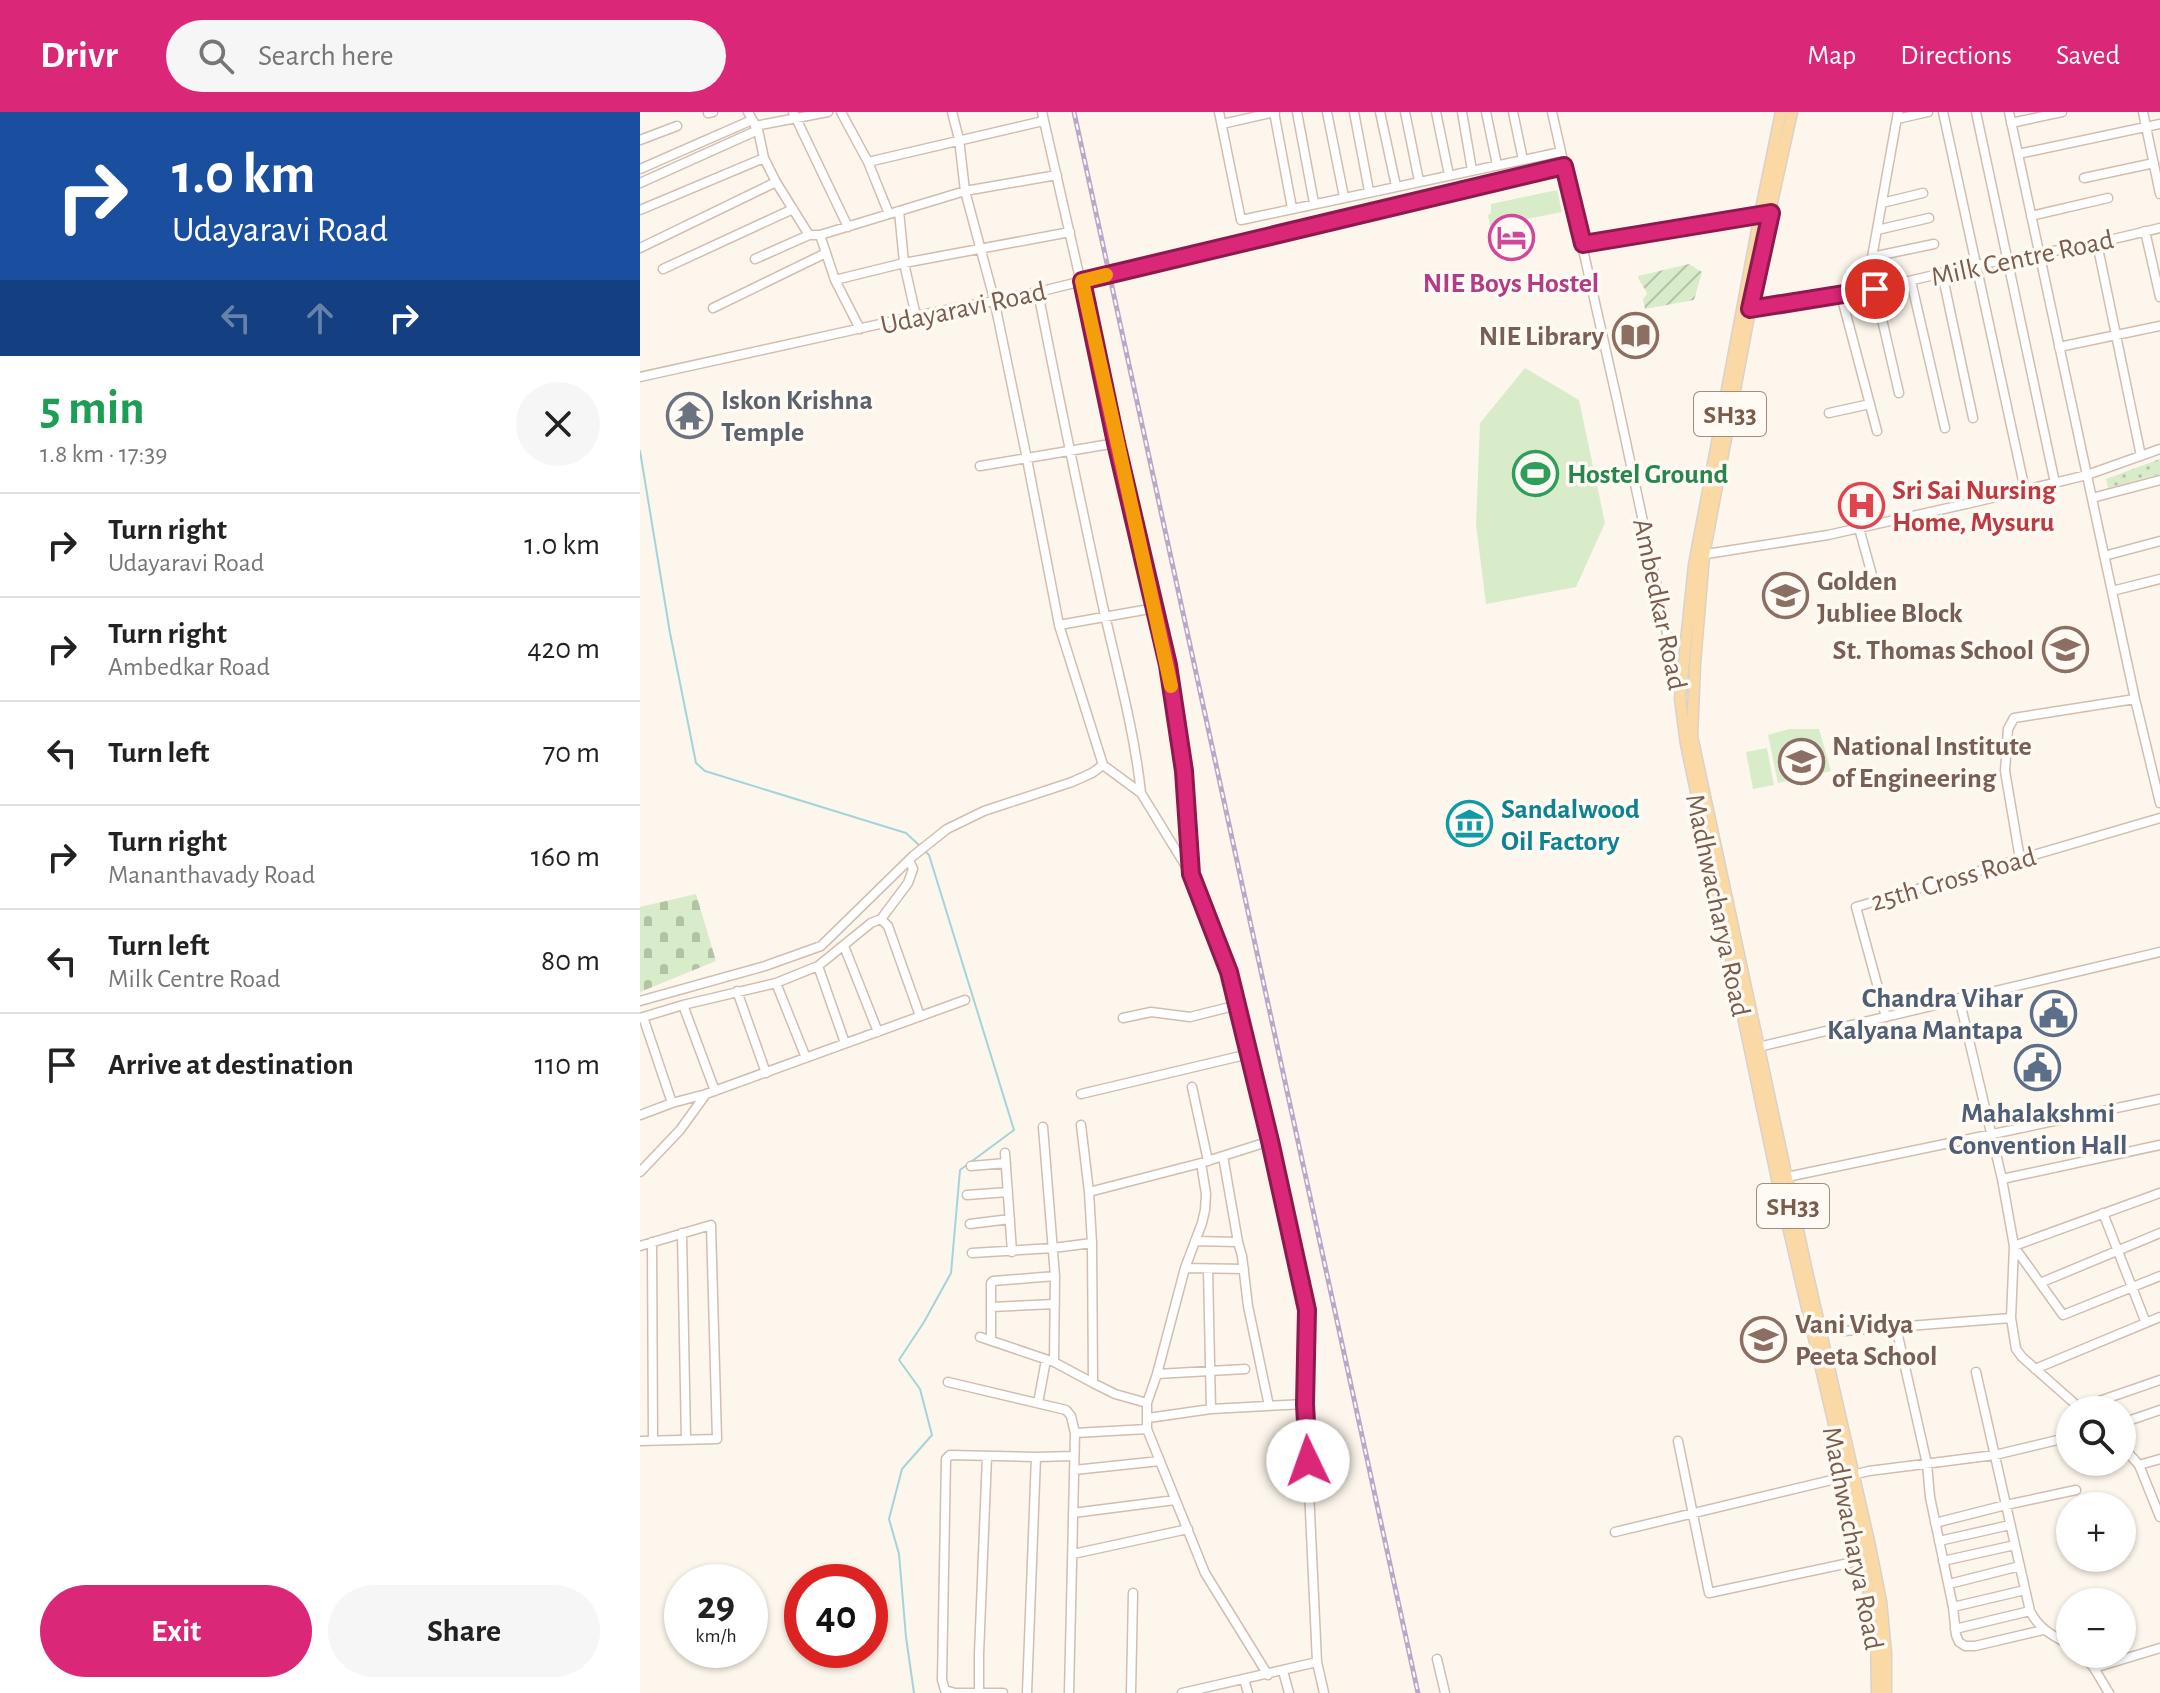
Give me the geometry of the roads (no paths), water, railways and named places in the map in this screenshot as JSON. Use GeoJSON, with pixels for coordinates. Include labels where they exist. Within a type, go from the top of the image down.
{"type":"FeatureCollection","features":[{"type":"Feature","properties":{"kind":"main road"},"geometry":{"type":"LineString","coordinates":[[1765,214],[1781,112]]}},
{"type":"Feature","properties":{"kind":"main road","name":"SH33"},"geometry":{"type":"LineString","coordinates":[[1692,720],[1700,555],[1765,214],[1792,112]]}},
{"type":"Feature","properties":{"kind":"main road","name":"Madhwacharya Road"},"geometry":{"type":"LineString","coordinates":[[1700,555],[1680,699],[1686,744],[1782,1178],[1881,1601],[1886,1693]]}},
{"type":"Feature","properties":{"kind":"main road","name":"Madhwacharya Road"},"geometry":{"type":"LineString","coordinates":[[1692,720],[1695,751],[1754,1048]]}},
{"type":"Feature","properties":{"kind":"main road","name":"Madhwacharya Road"},"geometry":{"type":"LineString","coordinates":[[1851,1475],[1876,1630],[1877,1693]]}},
{"type":"Feature","properties":{"kind":"street"},"geometry":{"type":"LineString","coordinates":[[640,169],[753,122],[828,112]]}},
{"type":"Feature","properties":{"kind":"street"},"geometry":{"type":"LineString","coordinates":[[841,112],[868,162],[889,214]]}},
{"type":"Feature","properties":{"kind":"street"},"geometry":{"type":"LineString","coordinates":[[952,112],[959,139],[965,191],[994,299],[1059,625],[1103,765],[1141,793],[1191,874],[1229,972],[1238,1005],[1307,1310],[1305,1404],[1317,1662],[1324,1693]]}},
{"type":"Feature","properties":{"kind":"street"},"geometry":{"type":"LineString","coordinates":[[1219,112],[1241,220],[1561,152]]}},
{"type":"Feature","properties":{"kind":"street"},"geometry":{"type":"LineString","coordinates":[[1222,124],[1274,112],[1292,208]]}},
{"type":"Feature","properties":{"kind":"street"},"geometry":{"type":"LineString","coordinates":[[1297,112],[1314,203]]}},
{"type":"Feature","properties":{"kind":"street"},"geometry":{"type":"LineString","coordinates":[[1327,112],[1344,197]]}},
{"type":"Feature","properties":{"kind":"street"},"geometry":{"type":"LineString","coordinates":[[1354,112],[1369,191]]}},
{"type":"Feature","properties":{"kind":"street"},"geometry":{"type":"LineString","coordinates":[[1380,112],[1396,186]]}},
{"type":"Feature","properties":{"kind":"street"},"geometry":{"type":"LineString","coordinates":[[1405,112],[1419,181]]}},
{"type":"Feature","properties":{"kind":"street"},"geometry":{"type":"LineString","coordinates":[[1436,112],[1449,175]]}},
{"type":"Feature","properties":{"kind":"street"},"geometry":{"type":"LineString","coordinates":[[1462,112],[1472,170]]}},
{"type":"Feature","properties":{"kind":"street"},"geometry":{"type":"LineString","coordinates":[[1486,112],[1497,165]]}},
{"type":"Feature","properties":{"kind":"street"},"geometry":{"type":"LineString","coordinates":[[1513,112],[1523,160]]}},
{"type":"Feature","properties":{"kind":"street","name":"Ambedkar Road"},"geometry":{"type":"LineString","coordinates":[[1552,112],[1680,699],[1692,720]]}},
{"type":"Feature","properties":{"kind":"street"},"geometry":{"type":"LineString","coordinates":[[1899,393],[1870,290],[1872,257],[1898,115],[1928,112]]}},
{"type":"Feature","properties":{"kind":"street"},"geometry":{"type":"LineString","coordinates":[[1943,112],[2025,490]]}},
{"type":"Feature","properties":{"kind":"street"},"geometry":{"type":"LineString","coordinates":[[1976,112],[2055,483]]}},
{"type":"Feature","properties":{"kind":"street"},"geometry":{"type":"LineString","coordinates":[[2009,112],[2160,803]]}},
{"type":"Feature","properties":{"kind":"street"},"geometry":{"type":"LineString","coordinates":[[2011,123],[2062,112]]}},
{"type":"Feature","properties":{"kind":"street"},"geometry":{"type":"LineString","coordinates":[[2143,112],[2160,194]]}},
{"type":"Feature","properties":{"kind":"street"},"geometry":{"type":"LineString","coordinates":[[794,115],[848,227]]}},
{"type":"Feature","properties":{"kind":"street"},"geometry":{"type":"LineString","coordinates":[[868,162],[1042,116],[1168,665],[1184,771],[1191,874]]}},
{"type":"Feature","properties":{"kind":"street"},"geometry":{"type":"LineString","coordinates":[[753,122],[764,158],[809,235]]}},
{"type":"Feature","properties":{"kind":"street"},"geometry":{"type":"LineString","coordinates":[[640,183],[753,122]]}},
{"type":"Feature","properties":{"kind":"street"},"geometry":{"type":"LineString","coordinates":[[2018,154],[2160,124]]}},
{"type":"Feature","properties":{"kind":"street"},"geometry":{"type":"LineString","coordinates":[[640,140],[677,126]]}},
{"type":"Feature","properties":{"kind":"street"},"geometry":{"type":"LineString","coordinates":[[640,210],[764,158]]}},
{"type":"Feature","properties":{"kind":"street"},"geometry":{"type":"LineString","coordinates":[[2084,178],[2154,163]]}},
{"type":"Feature","properties":{"kind":"street","name":"Udayaravi Road"},"geometry":{"type":"LineString","coordinates":[[640,377],[1038,292],[1564,166]]}},
{"type":"Feature","properties":{"kind":"street"},"geometry":{"type":"LineString","coordinates":[[755,259],[809,235],[820,235],[965,191],[1057,175]]}},
{"type":"Feature","properties":{"kind":"street"},"geometry":{"type":"LineString","coordinates":[[640,248],[776,182]]}},
{"type":"Feature","properties":{"kind":"street"},"geometry":{"type":"LineString","coordinates":[[1882,203],[1923,193]]}},
{"type":"Feature","properties":{"kind":"street"},"geometry":{"type":"LineString","coordinates":[[2031,216],[2108,198]]}},
{"type":"Feature","properties":{"kind":"street"},"geometry":{"type":"LineString","coordinates":[[663,269],[793,209]]}},
{"type":"Feature","properties":{"kind":"street"},"geometry":{"type":"LineString","coordinates":[[899,211],[904,263],[916,316]]}},
{"type":"Feature","properties":{"kind":"street"},"geometry":{"type":"LineString","coordinates":[[1583,244],[1765,214]]}},
{"type":"Feature","properties":{"kind":"street"},"geometry":{"type":"LineString","coordinates":[[1877,230],[1929,218]]}},
{"type":"Feature","properties":{"kind":"street","name":"Milk Centre Road"},"geometry":{"type":"LineString","coordinates":[[1746,309],[1870,290],[2160,228]]}},
{"type":"Feature","properties":{"kind":"street"},"geometry":{"type":"LineString","coordinates":[[2145,231],[2160,297]]}},
{"type":"Feature","properties":{"kind":"street"},"geometry":{"type":"LineString","coordinates":[[835,280],[904,263],[1070,232]]}},
{"type":"Feature","properties":{"kind":"street"},"geometry":{"type":"LineString","coordinates":[[820,235],[835,280],[860,329]]}},
{"type":"Feature","properties":{"kind":"street"},"geometry":{"type":"LineString","coordinates":[[2097,243],[2141,456]]}},
{"type":"Feature","properties":{"kind":"street"},"geometry":{"type":"LineString","coordinates":[[1872,257],[1934,244]]}},
{"type":"Feature","properties":{"kind":"street"},"geometry":{"type":"LineString","coordinates":[[713,308],[826,253]]}},
{"type":"Feature","properties":{"kind":"street"},"geometry":{"type":"LineString","coordinates":[[1942,273],[1973,418]]}},
{"type":"Feature","properties":{"kind":"street"},"geometry":{"type":"LineString","coordinates":[[1911,281],[1945,428]]}},
{"type":"Feature","properties":{"kind":"street"},"geometry":{"type":"LineString","coordinates":[[1038,292],[1069,451],[1137,759],[1141,793]]}},
{"type":"Feature","properties":{"kind":"street"},"geometry":{"type":"LineString","coordinates":[[1841,295],[1877,431]]}},
{"type":"Feature","properties":{"kind":"street"},"geometry":{"type":"LineString","coordinates":[[2059,347],[2160,326]]}},
{"type":"Feature","properties":{"kind":"street"},"geometry":{"type":"LineString","coordinates":[[1829,413],[1870,404]]}},
{"type":"Feature","properties":{"kind":"street"},"geometry":{"type":"LineString","coordinates":[[980,466],[1116,443]]}},
{"type":"Feature","properties":{"kind":"street"},"geometry":{"type":"LineString","coordinates":[[1700,555],[1829,535],[2025,490],[2087,475],[2160,449]]}},
{"type":"Feature","properties":{"kind":"street"},"geometry":{"type":"LineString","coordinates":[[2092,498],[2160,480]]}},
{"type":"Feature","properties":{"kind":"street"},"geometry":{"type":"LineString","coordinates":[[1859,528],[1872,575]]}},
{"type":"Feature","properties":{"kind":"street"},"geometry":{"type":"LineString","coordinates":[[2104,556],[2160,541]]}},
{"type":"Feature","properties":{"kind":"street"},"geometry":{"type":"LineString","coordinates":[[2112,591],[2160,579]]}},
{"type":"Feature","properties":{"kind":"street"},"geometry":{"type":"LineString","coordinates":[[1059,625],[1155,608]]}},
{"type":"Feature","properties":{"kind":"street"},"geometry":{"type":"LineString","coordinates":[[2020,859],[2005,771],[2008,729],[2014,718],[2135,699]]}},
{"type":"Feature","properties":{"kind":"street"},"geometry":{"type":"LineString","coordinates":[[640,1001],[765,966],[821,946],[911,858],[947,829],[984,811],[1072,782],[1103,765]]}},
{"type":"Feature","properties":{"kind":"street","name":"25th Cross Road"},"geometry":{"type":"LineString","coordinates":[[1886,1017],[1856,907],[2160,818]]}},
{"type":"Feature","properties":{"kind":"street"},"geometry":{"type":"LineString","coordinates":[[672,1103],[641,1018],[776,983],[818,966],[871,923],[881,919],[908,883],[913,869],[911,858]]}},
{"type":"Feature","properties":{"kind":"street"},"geometry":{"type":"LineString","coordinates":[[881,919],[888,926],[920,1016]]}},
{"type":"Feature","properties":{"kind":"street"},"geometry":{"type":"LineString","coordinates":[[844,946],[878,1032]]}},
{"type":"Feature","properties":{"kind":"street"},"geometry":{"type":"LineString","coordinates":[[1754,1048],[2160,952]]}},
{"type":"Feature","properties":{"kind":"street"},"geometry":{"type":"LineString","coordinates":[[818,966],[845,1043]]}},
{"type":"Feature","properties":{"kind":"street"},"geometry":{"type":"LineString","coordinates":[[776,983],[806,1058]]}},
{"type":"Feature","properties":{"kind":"street"},"geometry":{"type":"LineString","coordinates":[[737,991],[766,1073]]}},
{"type":"Feature","properties":{"kind":"street"},"geometry":{"type":"LineString","coordinates":[[1959,998],[2002,1179],[2014,1246],[2011,1318],[2016,1349],[2066,1396]]}},
{"type":"Feature","properties":{"kind":"street"},"geometry":{"type":"LineString","coordinates":[[640,1115],[710,1093],[965,1000]]}},
{"type":"Feature","properties":{"kind":"street"},"geometry":{"type":"LineString","coordinates":[[683,1005],[710,1093]]}},
{"type":"Feature","properties":{"kind":"street"},"geometry":{"type":"LineString","coordinates":[[1123,1018],[1151,1012],[1190,1017],[1238,1005]]}},
{"type":"Feature","properties":{"kind":"street"},"geometry":{"type":"LineString","coordinates":[[1081,1094],[1249,1054]]}},
{"type":"Feature","properties":{"kind":"street"},"geometry":{"type":"LineString","coordinates":[[1192,1087],[1204,1162],[1205,1210],[1185,1268],[1147,1403],[1147,1429],[1205,1573],[1268,1675]]}},
{"type":"Feature","properties":{"kind":"street"},"geometry":{"type":"LineString","coordinates":[[640,1172],[710,1093]]}},
{"type":"Feature","properties":{"kind":"street"},"geometry":{"type":"LineString","coordinates":[[1782,1178],[2160,1099]]}},
{"type":"Feature","properties":{"kind":"street"},"geometry":{"type":"LineString","coordinates":[[1081,1125],[1092,1243],[1093,1383]]}},
{"type":"Feature","properties":{"kind":"street"},"geometry":{"type":"LineString","coordinates":[[1038,1403],[1050,1361],[1055,1304],[1043,1127]]}},
{"type":"Feature","properties":{"kind":"street"},"geometry":{"type":"LineString","coordinates":[[1089,1192],[1270,1141]]}},
{"type":"Feature","properties":{"kind":"street"},"geometry":{"type":"LineString","coordinates":[[2002,1179],[2160,1145]]}},
{"type":"Feature","properties":{"kind":"street"},"geometry":{"type":"LineString","coordinates":[[1005,1153],[1012,1252]]}},
{"type":"Feature","properties":{"kind":"street"},"geometry":{"type":"LineString","coordinates":[[1223,1156],[1248,1306],[1269,1406]]}},
{"type":"Feature","properties":{"kind":"street"},"geometry":{"type":"LineString","coordinates":[[971,1166],[1006,1163]]}},
{"type":"Feature","properties":{"kind":"street"},"geometry":{"type":"LineString","coordinates":[[967,1195],[1008,1192]]}},
{"type":"Feature","properties":{"kind":"street"},"geometry":{"type":"LineString","coordinates":[[2014,1246],[2160,1193]]}},
{"type":"Feature","properties":{"kind":"street"},"geometry":{"type":"LineString","coordinates":[[2103,1213],[2146,1323]]}},
{"type":"Feature","properties":{"kind":"street"},"geometry":{"type":"LineString","coordinates":[[970,1224],[1010,1219]]}},
{"type":"Feature","properties":{"kind":"street"},"geometry":{"type":"LineString","coordinates":[[640,1246],[711,1225],[717,1439],[640,1441]]}},
{"type":"Feature","properties":{"kind":"street"},"geometry":{"type":"LineString","coordinates":[[682,1233],[686,1440]]}},
{"type":"Feature","properties":{"kind":"street"},"geometry":{"type":"LineString","coordinates":[[2040,1283],[2160,1233]]}},
{"type":"Feature","properties":{"kind":"street"},"geometry":{"type":"LineString","coordinates":[[1195,1241],[1238,1242]]}},
{"type":"Feature","properties":{"kind":"street"},"geometry":{"type":"LineString","coordinates":[[652,1242],[653,1440]]}},
{"type":"Feature","properties":{"kind":"street"},"geometry":{"type":"LineString","coordinates":[[972,1253],[1092,1243]]}},
{"type":"Feature","properties":{"kind":"street"},"geometry":{"type":"LineString","coordinates":[[2014,1246],[2063,1315],[2160,1276]]}},
{"type":"Feature","properties":{"kind":"street"},"geometry":{"type":"LineString","coordinates":[[1185,1268],[1244,1269]]}},
{"type":"Feature","properties":{"kind":"street"},"geometry":{"type":"LineString","coordinates":[[1208,1269],[1211,1409]]}},
{"type":"Feature","properties":{"kind":"street"},"geometry":{"type":"LineString","coordinates":[[991,1340],[993,1281],[1055,1276]]}},
{"type":"Feature","properties":{"kind":"street"},"geometry":{"type":"LineString","coordinates":[[992,1307],[1055,1304]]}},
{"type":"Feature","properties":{"kind":"street"},"geometry":{"type":"LineString","coordinates":[[2035,1369],[2160,1317]]}},
{"type":"Feature","properties":{"kind":"street"},"geometry":{"type":"LineString","coordinates":[[1844,1331],[2011,1318]]}},
{"type":"Feature","properties":{"kind":"street"},"geometry":{"type":"LineString","coordinates":[[1896,1327],[1927,1464],[1930,1497],[1959,1642],[1965,1646],[1975,1646],[2043,1630]]}},
{"type":"Feature","properties":{"kind":"street"},"geometry":{"type":"LineString","coordinates":[[980,1337],[1050,1361],[1115,1394],[1147,1403]]}},
{"type":"Feature","properties":{"kind":"street"},"geometry":{"type":"LineString","coordinates":[[1157,1374],[1245,1369]]}},
{"type":"Feature","properties":{"kind":"street"},"geometry":{"type":"LineString","coordinates":[[1976,1372],[2030,1611],[2035,1622],[2056,1637]]}},
{"type":"Feature","properties":{"kind":"street"},"geometry":{"type":"LineString","coordinates":[[2116,1396],[2160,1380]]}},
{"type":"Feature","properties":{"kind":"street"},"geometry":{"type":"LineString","coordinates":[[948,1382],[1069,1412],[1075,1433],[1069,1693]]}},
{"type":"Feature","properties":{"kind":"street"},"geometry":{"type":"LineString","coordinates":[[1148,1418],[1211,1409],[1305,1404]]}},
{"type":"Feature","properties":{"kind":"street"},"geometry":{"type":"LineString","coordinates":[[2136,1418],[2160,1410]]}},
{"type":"Feature","properties":{"kind":"street"},"geometry":{"type":"LineString","coordinates":[[1075,1433],[1147,1429]]}},
{"type":"Feature","properties":{"kind":"street"},"geometry":{"type":"LineString","coordinates":[[1615,1532],[1851,1475],[1995,1455],[2056,1440]]}},
{"type":"Feature","properties":{"kind":"street"},"geometry":{"type":"LineString","coordinates":[[1678,1441],[1709,1593],[1863,1560]]}},
{"type":"Feature","properties":{"kind":"street"},"geometry":{"type":"LineString","coordinates":[[1003,1693],[955,1693],[945,1690],[942,1680],[946,1459],[950,1455],[1074,1456]]}},
{"type":"Feature","properties":{"kind":"street"},"geometry":{"type":"LineString","coordinates":[[979,1693],[987,1456]]}},
{"type":"Feature","properties":{"kind":"street"},"geometry":{"type":"LineString","coordinates":[[1027,1693],[1036,1457]]}},
{"type":"Feature","properties":{"kind":"street"},"geometry":{"type":"LineString","coordinates":[[2139,1465],[2160,1459]]}},
{"type":"Feature","properties":{"kind":"street"},"geometry":{"type":"LineString","coordinates":[[1074,1470],[1160,1461]]}},
{"type":"Feature","properties":{"kind":"street"},"geometry":{"type":"LineString","coordinates":[[2136,1462],[2160,1515]]}},
{"type":"Feature","properties":{"kind":"street"},"geometry":{"type":"LineString","coordinates":[[1935,1523],[2076,1490]]}},
{"type":"Feature","properties":{"kind":"street"},"geometry":{"type":"LineString","coordinates":[[1073,1513],[1175,1500]]}},
{"type":"Feature","properties":{"kind":"street"},"geometry":{"type":"LineString","coordinates":[[1939,1541],[2010,1525]]}},
{"type":"Feature","properties":{"kind":"street"},"geometry":{"type":"LineString","coordinates":[[1073,1554],[1188,1529]]}},
{"type":"Feature","properties":{"kind":"street"},"geometry":{"type":"LineString","coordinates":[[1943,1561],[2015,1545]]}},
{"type":"Feature","properties":{"kind":"street"},"geometry":{"type":"LineString","coordinates":[[1949,1584],[2020,1566]]}},
{"type":"Feature","properties":{"kind":"street"},"geometry":{"type":"LineString","coordinates":[[1953,1607],[2025,1590]]}},
{"type":"Feature","properties":{"kind":"street"},"geometry":{"type":"LineString","coordinates":[[1131,1693],[1133,1593]]}},
{"type":"Feature","properties":{"kind":"street"},"geometry":{"type":"LineString","coordinates":[[1955,1629],[2030,1611]]}},
{"type":"Feature","properties":{"kind":"street"},"geometry":{"type":"LineString","coordinates":[[2136,1655],[2160,1648]]}},
{"type":"Feature","properties":{"kind":"street"},"geometry":{"type":"LineString","coordinates":[[1437,1659],[1445,1693]]}},
{"type":"Feature","properties":{"kind":"street"},"geometry":{"type":"LineString","coordinates":[[1182,1693],[1317,1662]]}},
{"type":"Feature","properties":{"kind":"street"},"geometry":{"type":"LineString","coordinates":[[2094,1668],[2109,1693]]}},
{"type":"Feature","properties":{"kind":"street"},"geometry":{"type":"LineString","coordinates":[[1283,1671],[1289,1693]]}},
{"type":"Feature","properties":{"kind":"street"},"geometry":{"type":"LineString","coordinates":[[1244,1679],[1248,1693]]}},
{"type":"Feature","properties":{"kind":"waterway"},"geometry":{"type":"LineString","coordinates":[[640,451],[670,633],[696,763],[705,771],[906,833],[920,846]]}},
{"type":"Feature","properties":{"kind":"waterway"},"geometry":{"type":"LineString","coordinates":[[914,1693],[899,1554],[889,1519],[902,1469],[932,1435],[920,1389],[899,1360],[951,1273],[960,1170],[1014,1130],[929,855],[925,851]]}},
{"type":"Feature","properties":{"kind":"railway"},"geometry":{"type":"LineString","coordinates":[[1074,112],[1418,1693]]}},
{"type":"Feature","properties":{"kind":"place","name":"NIE Boys Hostel"},"geometry":{"type":"Point","coordinates":[1511,237]}},
{"type":"Feature","properties":{"kind":"place","name":"NIE Library"},"geometry":{"type":"Point","coordinates":[1635,335]}},
{"type":"Feature","properties":{"kind":"place","name":"Iskon Krishna Temple"},"geometry":{"type":"Point","coordinates":[690,415]}},
{"type":"Feature","properties":{"kind":"place","name":"Hostel Ground"},"geometry":{"type":"Point","coordinates":[1536,473]}},
{"type":"Feature","properties":{"kind":"place","name":"Sri Sai Nursing Home, Mysuru"},"geometry":{"type":"Point","coordinates":[1861,505]}},
{"type":"Feature","properties":{"kind":"place","name":"Golden Jubliee Block"},"geometry":{"type":"Point","coordinates":[1786,596]}},
{"type":"Feature","properties":{"kind":"place","name":"St. Thomas School"},"geometry":{"type":"Point","coordinates":[2065,649]}},
{"type":"Feature","properties":{"kind":"place","name":"National Institute of Engineering"},"geometry":{"type":"Point","coordinates":[1801,761]}},
{"type":"Feature","properties":{"kind":"place","name":"Sandalwood Oil Factory"},"geometry":{"type":"Point","coordinates":[1470,824]}},
{"type":"Feature","properties":{"kind":"place","name":"Chandra Vihar Kalyana Mantapa"},"geometry":{"type":"Point","coordinates":[2054,1013]}},
{"type":"Feature","properties":{"kind":"place","name":"Mahalakshmi Convention Hall"},"geometry":{"type":"Point","coordinates":[2038,1068]}},
{"type":"Feature","properties":{"kind":"place","name":"Vani Vidya Peeta School"},"geometry":{"type":"Point","coordinates":[1764,1339]}}]}
